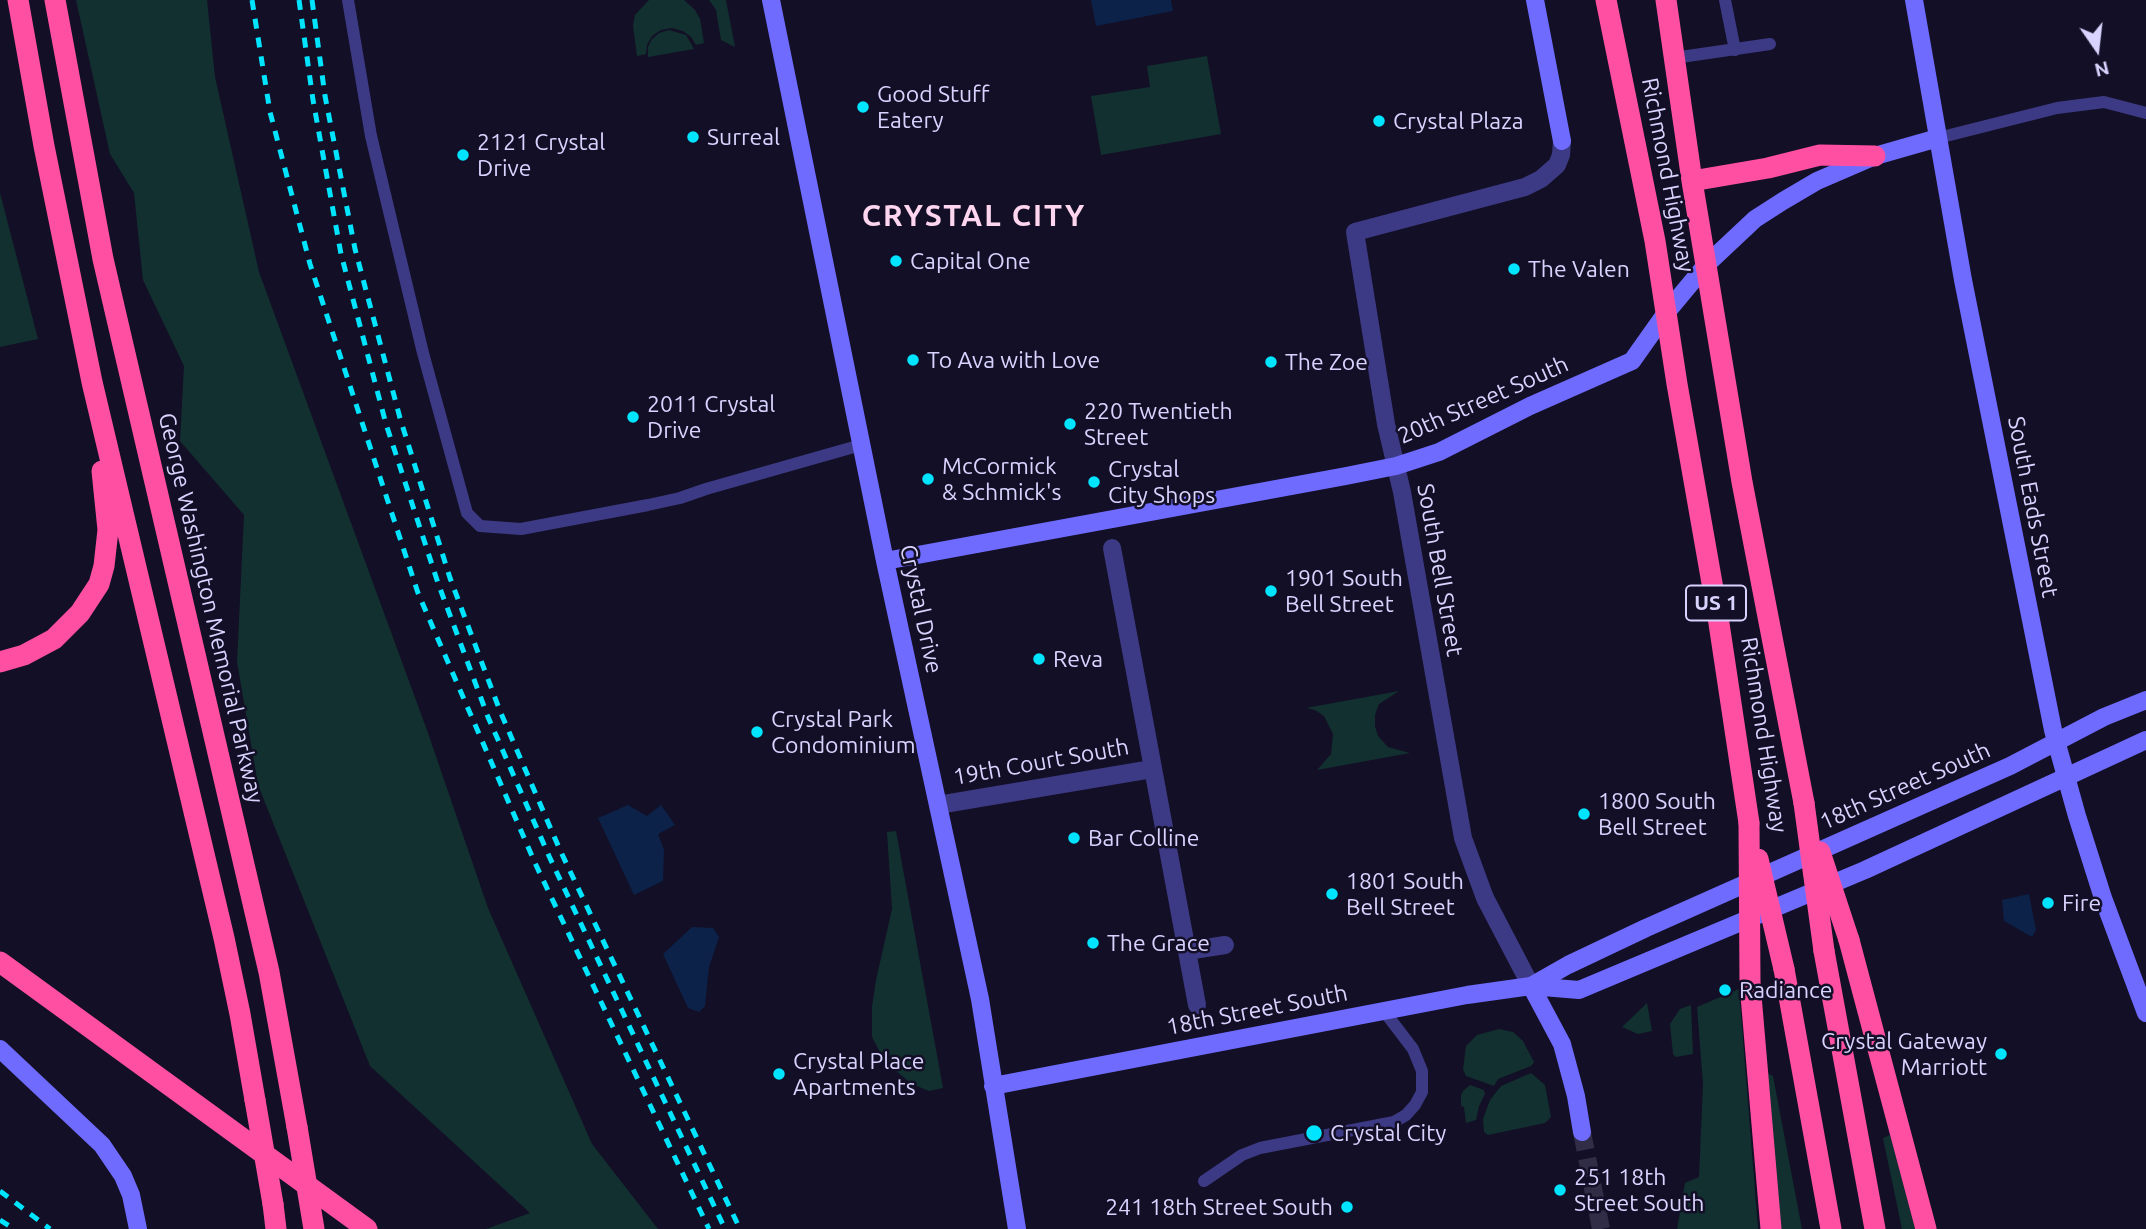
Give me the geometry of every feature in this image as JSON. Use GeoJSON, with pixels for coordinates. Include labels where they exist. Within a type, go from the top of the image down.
{"type":"FeatureCollection","features":[{"type":"Feature","properties":{"kind":"highway"},"geometry":{"type":"LineString","coordinates":[[18,0],[44,146],[92,382],[240,1014],[276,1229]]}},
{"type":"Feature","properties":{"kind":"highway","name":"George Washington Memorial Parkway"},"geometry":{"type":"LineString","coordinates":[[55,0],[103,260],[269,972],[314,1229]]}},
{"type":"Feature","properties":{"kind":"highway","name":"Richmond Highway"},"geometry":{"type":"LineString","coordinates":[[1606,0],[1649,204],[1718,617],[1749,823],[1784,969],[1831,1229]]}},
{"type":"Feature","properties":{"kind":"highway","name":"Richmond Highway"},"geometry":{"type":"LineString","coordinates":[[1666,0],[1692,181],[1742,482],[1804,803],[1824,951],[1875,1229]]}},
{"type":"Feature","properties":{"kind":"highway"},"geometry":{"type":"LineString","coordinates":[[1692,181],[1768,168],[1820,155],[1874,156]]}},
{"type":"Feature","properties":{"kind":"highway"},"geometry":{"type":"LineString","coordinates":[[0,662],[24,655],[54,639],[80,613],[99,584],[108,530],[92,382]]}},
{"type":"Feature","properties":{"kind":"highway"},"geometry":{"type":"LineString","coordinates":[[1804,803],[1849,940],[1926,1229]]}},
{"type":"Feature","properties":{"kind":"highway"},"geometry":{"type":"LineString","coordinates":[[1749,823],[1750,984],[1771,1229]]}},
{"type":"Feature","properties":{"kind":"highway"},"geometry":{"type":"LineString","coordinates":[[0,962],[367,1229]]}},
{"type":"Feature","properties":{"kind":"street","name":"Crystal Drive"},"geometry":{"type":"LineString","coordinates":[[771,0],[885,561],[980,999],[1017,1229]]}},
{"type":"Feature","properties":{"kind":"street","name":"South Bell Street"},"geometry":{"type":"LineString","coordinates":[[1535,0],[1562,141],[1557,165],[1541,179],[1525,187],[1355,232],[1386,424],[1396,466],[1463,838],[1485,898],[1562,1044],[1583,1132]]}},
{"type":"Feature","properties":{"kind":"street","name":"South Eads Street"},"geometry":{"type":"LineString","coordinates":[[1914,0],[1963,280],[2056,742],[2106,905],[2146,1013]]}},
{"type":"Feature","properties":{"kind":"street","name":"20th Street South"},"geometry":{"type":"LineString","coordinates":[[885,561],[1396,466],[1439,452],[1632,361],[1666,313],[1706,265],[1760,216],[1817,181],[1874,156],[1938,138]]}},
{"type":"Feature","properties":{"kind":"street"},"geometry":{"type":"LineString","coordinates":[[1112,548],[1197,1005]]}},
{"type":"Feature","properties":{"kind":"street","name":"18th Street South"},"geometry":{"type":"LineString","coordinates":[[1531,986],[1567,965],[1646,928],[2011,766],[2104,717],[2146,700]]}},
{"type":"Feature","properties":{"kind":"street","name":"18th Street South"},"geometry":{"type":"LineString","coordinates":[[993,1086],[1466,995],[1531,986],[1578,990],[1866,870],[2146,740]]}},
{"type":"Feature","properties":{"kind":"street","name":"19th Court South"},"geometry":{"type":"LineString","coordinates":[[938,805],[1152,769]]}},
{"type":"Feature","properties":{"kind":"street"},"geometry":{"type":"LineString","coordinates":[[1187,951],[1225,945]]}},
{"type":"Feature","properties":{"kind":"street"},"geometry":{"type":"LineString","coordinates":[[0,1049],[102,1145],[123,1176],[138,1229]]}},
{"type":"Feature","properties":{"kind":"lane"},"geometry":{"type":"LineString","coordinates":[[348,0],[371,136],[423,353],[467,513],[480,526],[521,529],[680,498],[861,445]]}},
{"type":"Feature","properties":{"kind":"lane"},"geometry":{"type":"LineString","coordinates":[[1725,0],[1735,50]]}},
{"type":"Feature","properties":{"kind":"lane"},"geometry":{"type":"LineString","coordinates":[[1674,58],[1770,44]]}},
{"type":"Feature","properties":{"kind":"lane"},"geometry":{"type":"LineString","coordinates":[[1938,138],[2057,108],[2104,102],[2146,113]]}},
{"type":"Feature","properties":{"kind":"lane"},"geometry":{"type":"LineString","coordinates":[[1204,1181],[1242,1155],[1260,1148],[1394,1122],[1406,1115],[1422,1092],[1422,1071],[1413,1049],[1384,1011]]}},
{"type":"Feature","properties":{"kind":"green space"},"geometry":{"type":"Polygon","coordinates":[[[76,0],[207,0],[215,77],[259,272],[428,733],[488,908],[592,1144],[658,1229],[486,1229],[530,1213],[370,1066],[258,785],[237,662],[244,515],[180,441],[184,366],[143,280],[134,193],[110,154],[76,0]]]}},
{"type":"Feature","properties":{"kind":"green space"},"geometry":{"type":"Polygon","coordinates":[[[649,0],[684,0],[700,19],[704,43],[696,45],[683,31],[672,28],[661,30],[652,36],[646,54],[637,56],[633,26],[635,15],[649,0]]]}},
{"type":"Feature","properties":{"kind":"green space"},"geometry":{"type":"Polygon","coordinates":[[[709,0],[726,0],[735,47],[721,40],[716,10],[709,0]]]}},
{"type":"Feature","properties":{"kind":"green space"},"geometry":{"type":"Polygon","coordinates":[[[669,30],[686,35],[694,49],[648,57],[648,47],[652,39],[669,30]]]}},
{"type":"Feature","properties":{"kind":"green space"},"geometry":{"type":"Polygon","coordinates":[[[1207,56],[1221,134],[1101,155],[1091,96],[1150,87],[1147,66],[1207,56]]]}},
{"type":"Feature","properties":{"kind":"green space"},"geometry":{"type":"Polygon","coordinates":[[[0,193],[38,339],[0,347],[0,193]]]}},
{"type":"Feature","properties":{"kind":"green space"},"geometry":{"type":"Polygon","coordinates":[[[1399,691],[1379,704],[1375,726],[1378,736],[1388,747],[1410,753],[1317,770],[1331,754],[1333,734],[1324,716],[1306,708],[1399,691]]]}},
{"type":"Feature","properties":{"kind":"green space"},"geometry":{"type":"Polygon","coordinates":[[[896,831],[943,1088],[929,1091],[912,1084],[885,1062],[872,1037],[872,1007],[876,980],[892,909],[887,832],[896,831]]]}},
{"type":"Feature","properties":{"kind":"green space"},"geometry":{"type":"Polygon","coordinates":[[[1739,989],[1758,1229],[1677,1229],[1685,1183],[1699,1177],[1703,1084],[1697,1007],[1739,989]]]}},
{"type":"Feature","properties":{"kind":"green space"},"geometry":{"type":"Polygon","coordinates":[[[1647,1003],[1652,1031],[1638,1034],[1622,1027],[1647,1003]]]}},
{"type":"Feature","properties":{"kind":"green space"},"geometry":{"type":"Polygon","coordinates":[[[1691,1005],[1693,1054],[1676,1057],[1673,1054],[1670,1024],[1680,1009],[1691,1005]]]}},
{"type":"Feature","properties":{"kind":"green space"},"geometry":{"type":"Polygon","coordinates":[[[1499,1029],[1513,1032],[1523,1041],[1534,1062],[1531,1066],[1498,1079],[1494,1086],[1466,1076],[1463,1069],[1466,1046],[1477,1035],[1499,1029]]]}},
{"type":"Feature","properties":{"kind":"green space"},"geometry":{"type":"Polygon","coordinates":[[[1531,1073],[1545,1085],[1551,1117],[1545,1123],[1488,1135],[1484,1132],[1483,1119],[1490,1100],[1501,1086],[1531,1073]]]}},
{"type":"Feature","properties":{"kind":"green space"},"geometry":{"type":"Polygon","coordinates":[[[1767,1073],[1773,1076],[1802,1229],[1781,1229],[1767,1073]]]}},
{"type":"Feature","properties":{"kind":"green space"},"geometry":{"type":"Polygon","coordinates":[[[1470,1085],[1484,1090],[1485,1094],[1476,1120],[1466,1123],[1461,1095],[1470,1085]]]}},
{"type":"Feature","properties":{"kind":"green space"},"geometry":{"type":"Polygon","coordinates":[[[1890,1135],[1915,1229],[1902,1229],[1883,1138],[1890,1135]]]}},
{"type":"Feature","properties":{"kind":"water"},"geometry":{"type":"Polygon","coordinates":[[[1091,0],[1171,0],[1173,11],[1096,26],[1091,0]]]}},
{"type":"Feature","properties":{"kind":"water"},"geometry":{"type":"Polygon","coordinates":[[[628,805],[647,816],[661,805],[675,825],[658,834],[664,850],[663,881],[634,895],[598,818],[628,805]]]}},
{"type":"Feature","properties":{"kind":"water"},"geometry":{"type":"Polygon","coordinates":[[[2029,894],[2036,930],[2032,937],[2004,921],[2002,900],[2029,894]]]}},
{"type":"Feature","properties":{"kind":"water"},"geometry":{"type":"Polygon","coordinates":[[[692,927],[713,928],[719,937],[709,967],[705,1006],[699,1012],[688,1008],[663,954],[692,927]]]}},
{"type":"Feature","properties":{"kind":"tunnel"},"geometry":{"type":"LineString","coordinates":[[1582,1132],[1601,1229]]}},
{"type":"Feature","properties":{"kind":"railway"},"geometry":{"type":"LineString","coordinates":[[252,0],[270,112],[310,264],[418,593],[535,863],[709,1229]]}},
{"type":"Feature","properties":{"kind":"railway"},"geometry":{"type":"LineString","coordinates":[[299,0],[313,100],[341,254],[386,424],[438,583],[488,717],[549,856],[725,1229]]}},
{"type":"Feature","properties":{"kind":"railway"},"geometry":{"type":"LineString","coordinates":[[312,0],[325,96],[355,249],[400,418],[450,578],[500,711],[560,850],[740,1229]]}},
{"type":"Feature","properties":{"kind":"railway"},"geometry":{"type":"LineString","coordinates":[[0,1191],[50,1229]]}},
{"type":"Feature","properties":{"kind":"railway"},"geometry":{"type":"LineString","coordinates":[[0,1220],[14,1229]]}},
{"type":"Feature","properties":{"kind":"place","name":"Good Stuff Eatery"},"geometry":{"type":"Point","coordinates":[863,107]}},
{"type":"Feature","properties":{"kind":"place","name":"Crystal Plaza"},"geometry":{"type":"Point","coordinates":[1379,121]}},
{"type":"Feature","properties":{"kind":"place","name":"Surreal"},"geometry":{"type":"Point","coordinates":[693,137]}},
{"type":"Feature","properties":{"kind":"place","name":"2121 Crystal Drive"},"geometry":{"type":"Point","coordinates":[463,155]}},
{"type":"Feature","properties":{"kind":"place","name":"Capital One"},"geometry":{"type":"Point","coordinates":[896,261]}},
{"type":"Feature","properties":{"kind":"place","name":"The Valen"},"geometry":{"type":"Point","coordinates":[1514,269]}},
{"type":"Feature","properties":{"kind":"place","name":"To Ava with Love"},"geometry":{"type":"Point","coordinates":[913,360]}},
{"type":"Feature","properties":{"kind":"place","name":"The Zoe"},"geometry":{"type":"Point","coordinates":[1271,362]}},
{"type":"Feature","properties":{"kind":"place","name":"2011 Crystal Drive"},"geometry":{"type":"Point","coordinates":[633,417]}},
{"type":"Feature","properties":{"kind":"place","name":"220 Twentieth Street"},"geometry":{"type":"Point","coordinates":[1070,424]}},
{"type":"Feature","properties":{"kind":"place","name":"McCormick & Schmick's"},"geometry":{"type":"Point","coordinates":[928,479]}},
{"type":"Feature","properties":{"kind":"place","name":"Crystal City Shops"},"geometry":{"type":"Point","coordinates":[1094,482]}},
{"type":"Feature","properties":{"kind":"place","name":"1901 South Bell Street"},"geometry":{"type":"Point","coordinates":[1271,591]}},
{"type":"Feature","properties":{"kind":"place","name":"Reva"},"geometry":{"type":"Point","coordinates":[1039,659]}},
{"type":"Feature","properties":{"kind":"place","name":"Crystal Park Condominium"},"geometry":{"type":"Point","coordinates":[757,732]}},
{"type":"Feature","properties":{"kind":"place","name":"1800 South Bell Street"},"geometry":{"type":"Point","coordinates":[1584,814]}},
{"type":"Feature","properties":{"kind":"place","name":"Bar Colline"},"geometry":{"type":"Point","coordinates":[1074,838]}},
{"type":"Feature","properties":{"kind":"place","name":"1801 South Bell Street"},"geometry":{"type":"Point","coordinates":[1332,894]}},
{"type":"Feature","properties":{"kind":"place","name":"Fire"},"geometry":{"type":"Point","coordinates":[2048,903]}},
{"type":"Feature","properties":{"kind":"place","name":"The Grace"},"geometry":{"type":"Point","coordinates":[1093,943]}},
{"type":"Feature","properties":{"kind":"place","name":"Radiance"},"geometry":{"type":"Point","coordinates":[1725,990]}},
{"type":"Feature","properties":{"kind":"place","name":"Crystal Gateway Marriott"},"geometry":{"type":"Point","coordinates":[2001,1054]}},
{"type":"Feature","properties":{"kind":"place","name":"Crystal Place Apartments"},"geometry":{"type":"Point","coordinates":[779,1074]}},
{"type":"Feature","properties":{"kind":"place","name":"Crystal City"},"geometry":{"type":"Point","coordinates":[1314,1133]}},
{"type":"Feature","properties":{"kind":"place","name":"251 18th Street South"},"geometry":{"type":"Point","coordinates":[1560,1190]}},
{"type":"Feature","properties":{"kind":"place","name":"241 18th Street South"},"geometry":{"type":"Point","coordinates":[1347,1207]}},
{"type":"Feature","properties":{"kind":"district","name":"CRYSTAL CITY"},"geometry":{"type":"Point","coordinates":[974,216]}}]}
